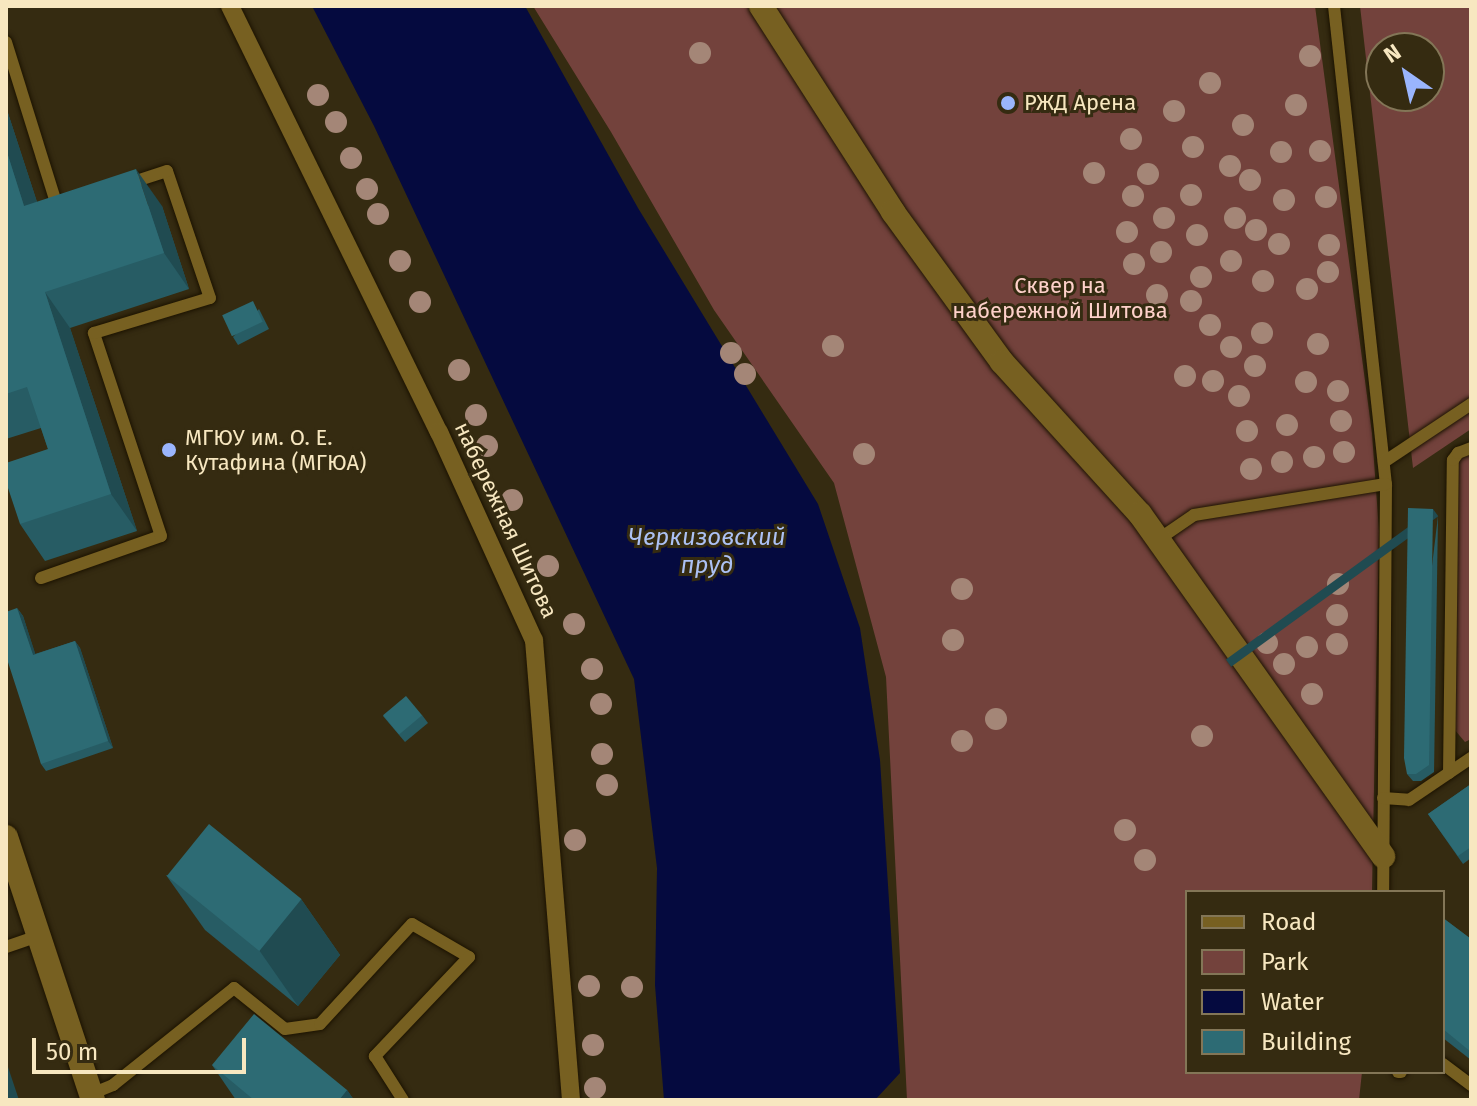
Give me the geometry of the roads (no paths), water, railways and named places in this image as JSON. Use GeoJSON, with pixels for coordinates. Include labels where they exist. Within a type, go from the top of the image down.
{"type":"FeatureCollection","features":[{"type":"Feature","properties":{"kind":"street","name":"набережная Шитова"},"geometry":{"type":"LineString","coordinates":[[230,6],[432,418],[534,640],[571,1100]]}},
{"type":"Feature","properties":{"kind":"street"},"geometry":{"type":"LineString","coordinates":[[761,6],[893,212],[1002,362],[1120,490],[1159,539],[1383,856]]}},
{"type":"Feature","properties":{"kind":"street"},"geometry":{"type":"LineString","coordinates":[[6,837],[92,1097]]}},
{"type":"Feature","properties":{"kind":"lane"},"geometry":{"type":"LineString","coordinates":[[1334,6],[1386,484],[1383,890]]}},
{"type":"Feature","properties":{"kind":"lane"},"geometry":{"type":"LineString","coordinates":[[6,42],[57,206],[70,201]]}},
{"type":"Feature","properties":{"kind":"lane"},"geometry":{"type":"LineString","coordinates":[[41,578],[161,536],[94,333],[210,298],[167,171],[112,188]]}},
{"type":"Feature","properties":{"kind":"lane"},"geometry":{"type":"LineString","coordinates":[[1384,462],[1471,404]]}},
{"type":"Feature","properties":{"kind":"lane"},"geometry":{"type":"LineString","coordinates":[[1449,773],[1453,460],[1458,453],[1471,448]]}},
{"type":"Feature","properties":{"kind":"lane"},"geometry":{"type":"LineString","coordinates":[[1159,539],[1194,515],[1386,484]]}},
{"type":"Feature","properties":{"kind":"lane"},"geometry":{"type":"LineString","coordinates":[[1383,798],[1409,800],[1471,758]]}},
{"type":"Feature","properties":{"kind":"lane"},"geometry":{"type":"LineString","coordinates":[[92,1097],[113,1085],[234,988],[285,1029],[320,1024],[412,924],[469,957],[375,1056],[403,1100]]}},
{"type":"Feature","properties":{"kind":"lane"},"geometry":{"type":"LineString","coordinates":[[6,947],[38,936]]}},
{"type":"Feature","properties":{"kind":"lane"},"geometry":{"type":"LineString","coordinates":[[1445,1066],[1471,1085]]}},
{"type":"Feature","properties":{"kind":"water","name":"Черкизовский пруд"},"geometry":{"type":"Polygon","coordinates":[[[312,6],[525,6],[638,208],[818,504],[860,628],[880,760],[900,1073],[875,1100],[664,1100],[655,985],[657,868],[634,679],[374,126],[312,6]]]}},
{"type":"Feature","properties":{"kind":"place","name":"РЖД Арена"},"geometry":{"type":"Point","coordinates":[1008,103]}},
{"type":"Feature","properties":{"kind":"place","name":"МГЮУ им. О. Е. Кутафина (МГЮА)"},"geometry":{"type":"Point","coordinates":[169,450]}},
{"type":"Feature","properties":{"kind":"park label","name":"Сквер на набережной Шитова"},"geometry":{"type":"Point","coordinates":[1060,298]}}]}
